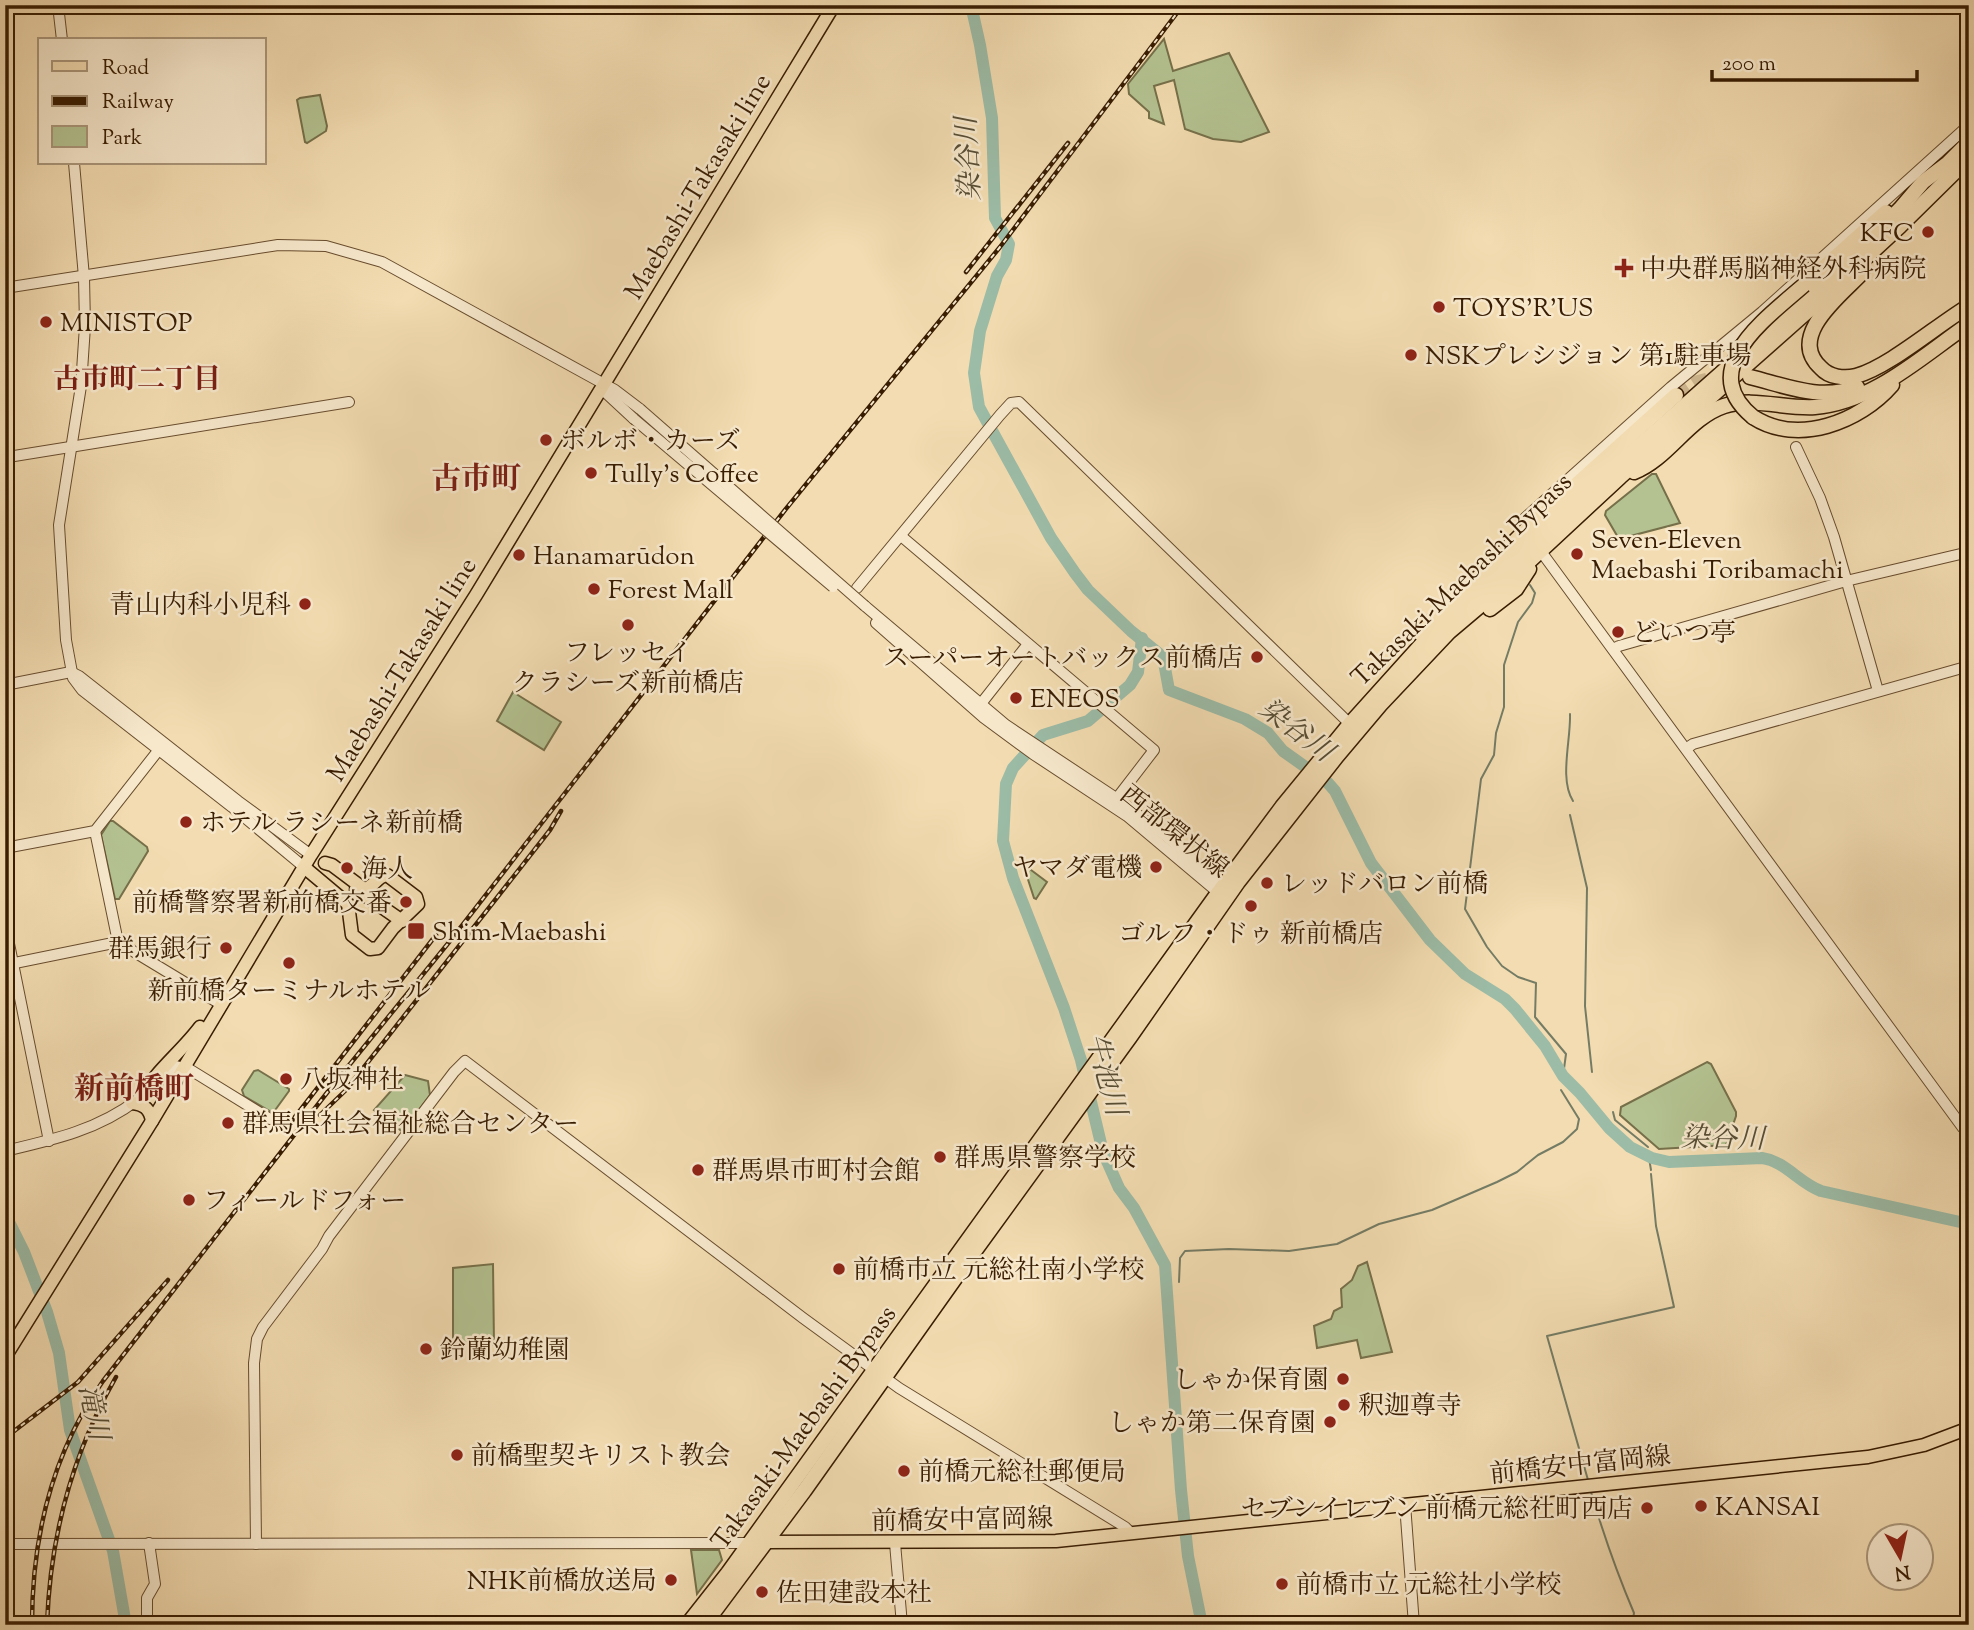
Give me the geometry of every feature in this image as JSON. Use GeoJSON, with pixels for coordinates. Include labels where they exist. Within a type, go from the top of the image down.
{"type":"FeatureCollection","features":[{"type":"Feature","properties":{"kind":"highway","name":"Takasaki-Maebashi Bypass"},"geometry":{"type":"LineString","coordinates":[[704,1625],[766,1542],[880,1373],[1222,893],[1322,766],[1350,724],[1422,645],[1437,621],[1858,251],[1923,182],[1969,142]]}},
{"type":"Feature","properties":{"kind":"highway","name":"Takasaki-Maebashi Bypass"},"geometry":{"type":"LineString","coordinates":[[1322,766],[1449,632],[1531,540],[1620,477],[1900,226],[1969,158]]}},
{"type":"Feature","properties":{"kind":"highway"},"geometry":{"type":"LineString","coordinates":[[1907,368],[1885,393],[1849,417],[1827,426],[1791,430],[1765,424],[1753,417],[1740,404],[1733,388],[1732,377],[1735,356],[1751,333],[1862,232],[1923,182]]}},
{"type":"Feature","properties":{"kind":"highway"},"geometry":{"type":"LineString","coordinates":[[1900,226],[1891,244],[1820,317],[1811,333],[1810,344],[1814,359],[1822,370],[1840,377],[1860,375],[1898,354],[1968,306]]}},
{"type":"Feature","properties":{"kind":"highway"},"geometry":{"type":"LineString","coordinates":[[1620,477],[1652,462],[1703,417],[1725,406],[1744,403],[1794,408],[1828,405],[1867,393],[1969,324]]}},
{"type":"Feature","properties":{"kind":"highway"},"geometry":{"type":"LineString","coordinates":[[1749,377],[1812,394],[1835,393],[1870,381],[1898,354]]}},
{"type":"Feature","properties":{"kind":"highway"},"geometry":{"type":"LineString","coordinates":[[1388,680],[1401,657],[1531,540],[1676,395]]}},
{"type":"Feature","properties":{"kind":"highway","name":"Takasaki-Maebashi Bypass"},"geometry":{"type":"LineString","coordinates":[[687,1625],[1085,1100],[1089,1080]]}},
{"type":"Feature","properties":{"kind":"main road","name":"Maebashi-Takasaki line"},"geometry":{"type":"LineString","coordinates":[[6,1353],[152,1121],[311,855],[440,653],[834,5]]}},
{"type":"Feature","properties":{"kind":"main road"},"geometry":{"type":"LineString","coordinates":[[304,867],[345,899],[350,910],[352,935],[370,949],[378,948],[393,928],[416,906],[418,900],[390,876],[381,876],[371,887],[364,889],[311,855]]}},
{"type":"Feature","properties":{"kind":"main road"},"geometry":{"type":"LineString","coordinates":[[325,863],[402,921]]}},
{"type":"Feature","properties":{"kind":"main road"},"geometry":{"type":"LineString","coordinates":[[152,1121],[147,1108],[137,1100],[205,1020],[219,1009]]}},
{"type":"Feature","properties":{"kind":"main road","name":"前橋安中富岡線"},"geometry":{"type":"LineString","coordinates":[[749,1543],[1056,1541],[1176,1530],[1868,1457],[1924,1445],[1969,1429]]}},
{"type":"Feature","properties":{"kind":"street"},"geometry":{"type":"LineString","coordinates":[[58,5],[62,38]]}},
{"type":"Feature","properties":{"kind":"street"},"geometry":{"type":"LineString","coordinates":[[1963,1128],[1687,748],[1531,540],[1602,448],[1762,312],[1969,125]]}},
{"type":"Feature","properties":{"kind":"street"},"geometry":{"type":"LineString","coordinates":[[75,164],[85,326],[81,386],[59,525],[64,618],[71,672],[82,690],[311,855]]}},
{"type":"Feature","properties":{"kind":"street"},"geometry":{"type":"LineString","coordinates":[[5,288],[278,245],[338,248],[382,262],[615,390],[640,409],[977,708],[1028,644]]}},
{"type":"Feature","properties":{"kind":"street"},"geometry":{"type":"LineString","coordinates":[[602,384],[606,393],[634,419],[863,608]]}},
{"type":"Feature","properties":{"kind":"street"},"geometry":{"type":"LineString","coordinates":[[8,457],[349,402]]}},
{"type":"Feature","properties":{"kind":"street"},"geometry":{"type":"LineString","coordinates":[[857,588],[1000,415],[1011,403],[1018,402],[1350,724]]}},
{"type":"Feature","properties":{"kind":"street"},"geometry":{"type":"LineString","coordinates":[[1796,447],[1820,498],[1878,691]]}},
{"type":"Feature","properties":{"kind":"street"},"geometry":{"type":"LineString","coordinates":[[901,536],[1154,750],[1114,802]]}},
{"type":"Feature","properties":{"kind":"street"},"geometry":{"type":"LineString","coordinates":[[1613,649],[1846,581],[1969,552]]}},
{"type":"Feature","properties":{"kind":"street"},"geometry":{"type":"LineString","coordinates":[[1687,748],[1706,740],[1969,666]]}},
{"type":"Feature","properties":{"kind":"street"},"geometry":{"type":"LineString","coordinates":[[5,685],[71,672]]}},
{"type":"Feature","properties":{"kind":"street","name":"西部環状線"},"geometry":{"type":"LineString","coordinates":[[977,708],[1114,802],[1222,893]]}},
{"type":"Feature","properties":{"kind":"street"},"geometry":{"type":"LineString","coordinates":[[5,848],[95,831],[161,746]]}},
{"type":"Feature","properties":{"kind":"street"},"geometry":{"type":"LineString","coordinates":[[161,746],[304,867]]}},
{"type":"Feature","properties":{"kind":"street"},"geometry":{"type":"LineString","coordinates":[[95,831],[118,942],[219,1009]]}},
{"type":"Feature","properties":{"kind":"street"},"geometry":{"type":"LineString","coordinates":[[5,924],[9,964],[49,1141]]}},
{"type":"Feature","properties":{"kind":"street"},"geometry":{"type":"LineString","coordinates":[[9,964],[118,942]]}},
{"type":"Feature","properties":{"kind":"street"},"geometry":{"type":"LineString","coordinates":[[256,1544],[254,1363],[260,1331],[329,1236],[465,1061],[803,1318],[880,1373],[914,1397],[1125,1527],[1132,1534]]}},
{"type":"Feature","properties":{"kind":"street"},"geometry":{"type":"LineString","coordinates":[[5,1151],[49,1141],[96,1125],[137,1100],[178,1065],[270,1119]]}},
{"type":"Feature","properties":{"kind":"street"},"geometry":{"type":"LineString","coordinates":[[1405,1504],[1414,1625]]}},
{"type":"Feature","properties":{"kind":"street"},"geometry":{"type":"LineString","coordinates":[[5,1544],[749,1543]]}},
{"type":"Feature","properties":{"kind":"street"},"geometry":{"type":"LineString","coordinates":[[895,1543],[902,1625]]}},
{"type":"Feature","properties":{"kind":"street"},"geometry":{"type":"LineString","coordinates":[[147,1625],[147,1598],[155,1584],[149,1544]]}},
{"type":"Feature","properties":{"kind":"green space"},"geometry":{"type":"Polygon","coordinates":[[[1164,39],[1173,71],[1229,53],[1269,132],[1241,142],[1213,139],[1185,129],[1174,80],[1154,86],[1164,124],[1149,118],[1149,112],[1129,94],[1128,84],[1164,39]]]}},
{"type":"Feature","properties":{"kind":"green space"},"geometry":{"type":"Polygon","coordinates":[[[320,95],[326,131],[307,143],[297,100],[320,95]]]}},
{"type":"Feature","properties":{"kind":"green space"},"geometry":{"type":"Polygon","coordinates":[[[1652,474],[1656,474],[1680,523],[1619,539],[1605,515],[1606,511],[1652,474]]]}},
{"type":"Feature","properties":{"kind":"green space"},"geometry":{"type":"Polygon","coordinates":[[[513,692],[561,722],[544,750],[497,721],[513,692]]]}},
{"type":"Feature","properties":{"kind":"green space"},"geometry":{"type":"Polygon","coordinates":[[[110,821],[147,847],[148,851],[119,899],[115,899],[101,835],[110,821]]]}},
{"type":"Feature","properties":{"kind":"green space"},"geometry":{"type":"Polygon","coordinates":[[[1023,864],[1047,882],[1036,899],[1034,898],[1023,864]]]}},
{"type":"Feature","properties":{"kind":"green space"},"geometry":{"type":"Polygon","coordinates":[[[1707,1062],[1711,1064],[1736,1112],[1726,1145],[1659,1149],[1620,1115],[1621,1107],[1707,1062]]]}},
{"type":"Feature","properties":{"kind":"green space"},"geometry":{"type":"Polygon","coordinates":[[[258,1070],[289,1089],[273,1113],[244,1096],[242,1090],[254,1071],[258,1070]]]}},
{"type":"Feature","properties":{"kind":"green space"},"geometry":{"type":"Polygon","coordinates":[[[405,1075],[428,1081],[430,1095],[403,1132],[374,1110],[405,1075]]]}},
{"type":"Feature","properties":{"kind":"green space"},"geometry":{"type":"Polygon","coordinates":[[[1367,1262],[1392,1352],[1361,1358],[1357,1340],[1317,1348],[1314,1326],[1331,1319],[1334,1311],[1342,1307],[1341,1289],[1352,1280],[1358,1266],[1367,1262]]]}},
{"type":"Feature","properties":{"kind":"green space"},"geometry":{"type":"Polygon","coordinates":[[[493,1264],[494,1345],[453,1345],[453,1268],[493,1264]]]}},
{"type":"Feature","properties":{"kind":"green space"},"geometry":{"type":"Polygon","coordinates":[[[691,1550],[719,1550],[722,1560],[697,1594],[691,1550]]]}},
{"type":"Feature","properties":{"kind":"waterway","name":"染谷川"},"geometry":{"type":"LineString","coordinates":[[971,5],[992,118],[995,218],[1009,244],[1006,260],[997,276],[980,331],[974,373],[979,407],[1051,538],[1075,573],[1088,590],[1163,657],[1169,690],[1245,719],[1268,733],[1283,751],[1328,783],[1335,791],[1371,863],[1430,940],[1465,974],[1505,999],[1515,1009],[1545,1046],[1563,1076],[1609,1128],[1630,1147],[1652,1158],[1669,1162],[1762,1158],[1778,1163],[1821,1191],[1969,1224]]}},
{"type":"Feature","properties":{"kind":"waterway"},"geometry":{"type":"LineString","coordinates":[[1530,585],[1535,593],[1532,603],[1518,622],[1504,665],[1504,707],[1496,733],[1494,755],[1481,779],[1465,909],[1487,947],[1502,966],[1518,977],[1536,983],[1535,1017],[1566,1054],[1563,1076]]}},
{"type":"Feature","properties":{"kind":"waterway","name":"牛池川"},"geometry":{"type":"LineString","coordinates":[[1142,638],[1138,672],[1130,685],[1088,721],[1043,735],[1013,768],[1006,784],[1003,841],[1013,878],[1064,1008],[1081,1060],[1103,1152],[1119,1188],[1134,1208],[1165,1265],[1181,1490],[1188,1556],[1202,1625]]}},
{"type":"Feature","properties":{"kind":"waterway"},"geometry":{"type":"LineString","coordinates":[[1570,714],[1566,771],[1573,801]]}},
{"type":"Feature","properties":{"kind":"waterway"},"geometry":{"type":"LineString","coordinates":[[1570,815],[1587,888],[1585,1006],[1592,1072]]}},
{"type":"Feature","properties":{"kind":"waterway"},"geometry":{"type":"LineString","coordinates":[[1179,1282],[1180,1258],[1185,1251],[1289,1251],[1337,1244],[1379,1224],[1432,1210],[1517,1172],[1538,1155],[1563,1142],[1577,1129],[1579,1119],[1561,1090]]}},
{"type":"Feature","properties":{"kind":"waterway"},"geometry":{"type":"LineString","coordinates":[[1613,1112],[1615,1120],[1648,1147]]}},
{"type":"Feature","properties":{"kind":"waterway","name":"染谷川"},"geometry":{"type":"LineString","coordinates":[[1648,1152],[1651,1170]]}},
{"type":"Feature","properties":{"kind":"waterway"},"geometry":{"type":"LineString","coordinates":[[1588,1480],[1547,1336],[1674,1307],[1656,1226],[1651,1174]]}},
{"type":"Feature","properties":{"kind":"waterway","name":"滝川"},"geometry":{"type":"LineString","coordinates":[[5,1214],[24,1252],[47,1312],[59,1353],[70,1430],[113,1551],[126,1625]]}},
{"type":"Feature","properties":{"kind":"waterway"},"geometry":{"type":"LineString","coordinates":[[1591,1492],[1634,1613],[1633,1619],[1623,1625]]}},
{"type":"Feature","properties":{"kind":"tunnel"},"geometry":{"type":"LineString","coordinates":[[1676,395],[1694,383],[1722,376]]}},
{"type":"Feature","properties":{"kind":"railway"},"geometry":{"type":"LineString","coordinates":[[32,1625],[36,1560],[48,1497],[70,1437],[103,1381],[785,510],[1000,247],[1183,5]]}},
{"type":"Feature","properties":{"kind":"railway"},"geometry":{"type":"LineString","coordinates":[[966,272],[1068,143]]}},
{"type":"Feature","properties":{"kind":"railway"},"geometry":{"type":"LineString","coordinates":[[320,1115],[346,1090],[550,830],[561,811]]}},
{"type":"Feature","properties":{"kind":"railway"},"geometry":{"type":"LineString","coordinates":[[288,1126],[436,935]]}},
{"type":"Feature","properties":{"kind":"railway"},"geometry":{"type":"LineString","coordinates":[[5,1438],[78,1382],[168,1280]]}},
{"type":"Feature","properties":{"kind":"railway"},"geometry":{"type":"LineString","coordinates":[[47,1625],[53,1560],[66,1497],[87,1436],[116,1377]]}},
{"type":"Feature","properties":{"kind":"place","name":"KFC"},"geometry":{"type":"Point","coordinates":[1928,232]}},
{"type":"Feature","properties":{"kind":"place","name":"中央群馬脳神経外科病院"},"geometry":{"type":"Point","coordinates":[1624,268]}},
{"type":"Feature","properties":{"kind":"place","name":"TOYS'R'US"},"geometry":{"type":"Point","coordinates":[1439,307]}},
{"type":"Feature","properties":{"kind":"place","name":"MINISTOP"},"geometry":{"type":"Point","coordinates":[46,322]}},
{"type":"Feature","properties":{"kind":"place","name":"NSKプレシジョン 第1駐車場"},"geometry":{"type":"Point","coordinates":[1411,355]}},
{"type":"Feature","properties":{"kind":"place","name":"ボルボ・カーズ"},"geometry":{"type":"Point","coordinates":[546,440]}},
{"type":"Feature","properties":{"kind":"place","name":"Tully's Coffee"},"geometry":{"type":"Point","coordinates":[591,473]}},
{"type":"Feature","properties":{"kind":"place","name":"Seven-Eleven Maebashi Toribamachi"},"geometry":{"type":"Point","coordinates":[1577,554]}},
{"type":"Feature","properties":{"kind":"place","name":"Hanamarūdon"},"geometry":{"type":"Point","coordinates":[519,555]}},
{"type":"Feature","properties":{"kind":"place","name":"Forest Mall"},"geometry":{"type":"Point","coordinates":[594,589]}},
{"type":"Feature","properties":{"kind":"place","name":"青山内科小児科"},"geometry":{"type":"Point","coordinates":[305,604]}},
{"type":"Feature","properties":{"kind":"place","name":"フレッセイ クラシーズ新前橋店"},"geometry":{"type":"Point","coordinates":[628,625]}},
{"type":"Feature","properties":{"kind":"place","name":"どいつ亭"},"geometry":{"type":"Point","coordinates":[1618,632]}},
{"type":"Feature","properties":{"kind":"place","name":"スーパーオートバックス前橋店"},"geometry":{"type":"Point","coordinates":[1257,657]}},
{"type":"Feature","properties":{"kind":"place","name":"ENEOS"},"geometry":{"type":"Point","coordinates":[1016,698]}},
{"type":"Feature","properties":{"kind":"place","name":"ホテル ラシーネ新前橋"},"geometry":{"type":"Point","coordinates":[186,822]}},
{"type":"Feature","properties":{"kind":"place","name":"ヤマダ電機"},"geometry":{"type":"Point","coordinates":[1156,867]}},
{"type":"Feature","properties":{"kind":"place","name":"海人"},"geometry":{"type":"Point","coordinates":[347,868]}},
{"type":"Feature","properties":{"kind":"place","name":"レッドバロン前橋"},"geometry":{"type":"Point","coordinates":[1267,883]}},
{"type":"Feature","properties":{"kind":"place","name":"前橋警察署新前橋交番"},"geometry":{"type":"Point","coordinates":[406,902]}},
{"type":"Feature","properties":{"kind":"place","name":"ゴルフ・ドゥ 新前橋店"},"geometry":{"type":"Point","coordinates":[1251,906]}},
{"type":"Feature","properties":{"kind":"place","name":"Shim-Maebashi"},"geometry":{"type":"Point","coordinates":[416,931]}},
{"type":"Feature","properties":{"kind":"place","name":"群馬銀行"},"geometry":{"type":"Point","coordinates":[226,948]}},
{"type":"Feature","properties":{"kind":"place","name":"新前橋ターミナルホテル"},"geometry":{"type":"Point","coordinates":[289,963]}},
{"type":"Feature","properties":{"kind":"place","name":"八坂神社"},"geometry":{"type":"Point","coordinates":[286,1079]}},
{"type":"Feature","properties":{"kind":"place","name":"群馬県社会福祉総合センター"},"geometry":{"type":"Point","coordinates":[228,1123]}},
{"type":"Feature","properties":{"kind":"place","name":"群馬県警察学校"},"geometry":{"type":"Point","coordinates":[940,1157]}},
{"type":"Feature","properties":{"kind":"place","name":"群馬県市町村会館"},"geometry":{"type":"Point","coordinates":[698,1170]}},
{"type":"Feature","properties":{"kind":"place","name":"フィールドフォー"},"geometry":{"type":"Point","coordinates":[189,1200]}},
{"type":"Feature","properties":{"kind":"place","name":"前橋市立 元総社南小学校"},"geometry":{"type":"Point","coordinates":[839,1269]}},
{"type":"Feature","properties":{"kind":"place","name":"鈴蘭幼稚園"},"geometry":{"type":"Point","coordinates":[426,1349]}},
{"type":"Feature","properties":{"kind":"place","name":"しゃか保育園"},"geometry":{"type":"Point","coordinates":[1343,1379]}},
{"type":"Feature","properties":{"kind":"place","name":"釈迦尊寺"},"geometry":{"type":"Point","coordinates":[1344,1405]}},
{"type":"Feature","properties":{"kind":"place","name":"しゃか第二保育園"},"geometry":{"type":"Point","coordinates":[1330,1422]}},
{"type":"Feature","properties":{"kind":"place","name":"前橋聖契キリスト教会"},"geometry":{"type":"Point","coordinates":[457,1455]}},
{"type":"Feature","properties":{"kind":"place","name":"前橋元総社郵便局"},"geometry":{"type":"Point","coordinates":[904,1471]}},
{"type":"Feature","properties":{"kind":"place","name":"KANSAI"},"geometry":{"type":"Point","coordinates":[1701,1506]}},
{"type":"Feature","properties":{"kind":"place","name":"セブンイレブン 前橋元総社町西店"},"geometry":{"type":"Point","coordinates":[1647,1508]}},
{"type":"Feature","properties":{"kind":"place","name":"NHK前橋放送局"},"geometry":{"type":"Point","coordinates":[671,1580]}},
{"type":"Feature","properties":{"kind":"place","name":"前橋市立 元総社小学校"},"geometry":{"type":"Point","coordinates":[1282,1584]}},
{"type":"Feature","properties":{"kind":"place","name":"佐田建設本社"},"geometry":{"type":"Point","coordinates":[762,1592]}},
{"type":"Feature","properties":{"kind":"district","name":"古市町二丁目"},"geometry":{"type":"Point","coordinates":[137,378]}},
{"type":"Feature","properties":{"kind":"district","name":"古市町"},"geometry":{"type":"Point","coordinates":[476,478]}},
{"type":"Feature","properties":{"kind":"district","name":"新前橋町"},"geometry":{"type":"Point","coordinates":[134,1088]}}]}
